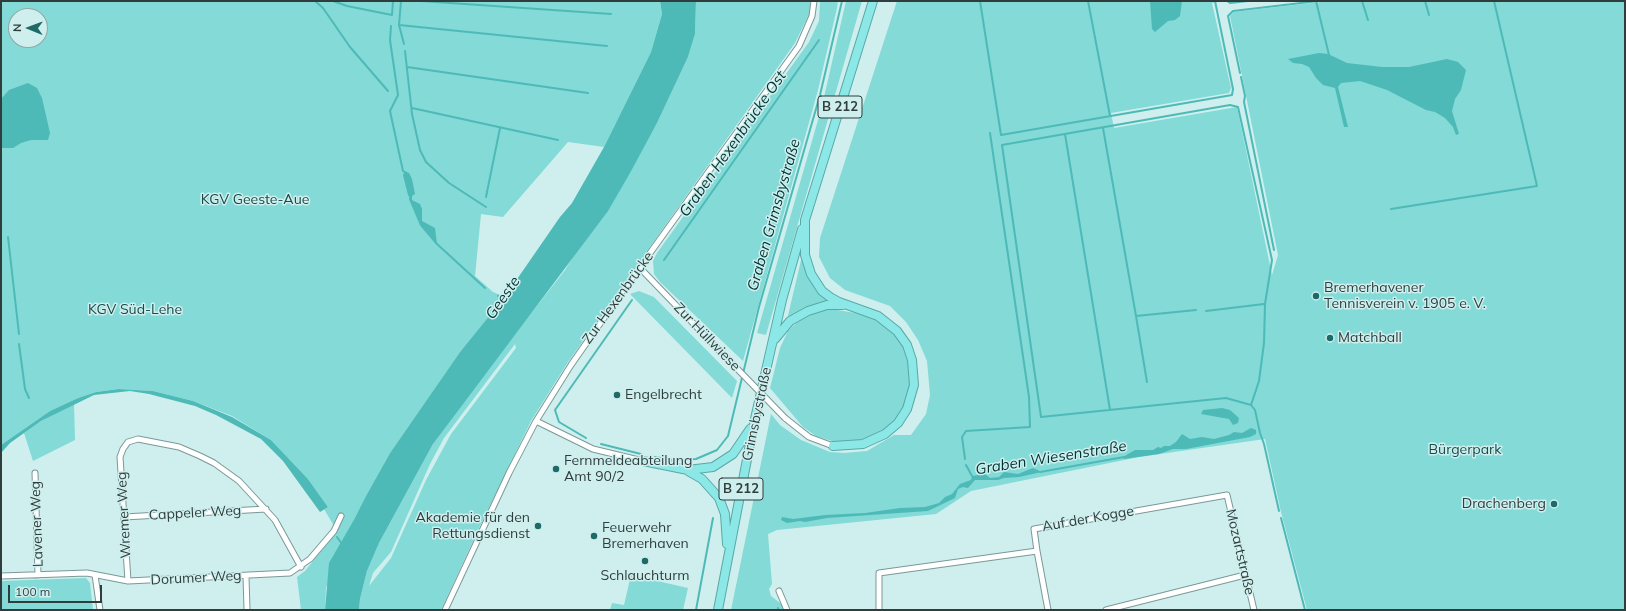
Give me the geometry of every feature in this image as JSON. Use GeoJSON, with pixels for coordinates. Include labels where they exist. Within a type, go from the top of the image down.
{"type":"FeatureCollection","features":[{"type":"Feature","properties":{"kind":"highway","name":"B 212"},"geometry":{"type":"LineString","coordinates":[[805,220],[873,1]]}},
{"type":"Feature","properties":{"kind":"highway"},"geometry":{"type":"LineString","coordinates":[[805,220],[805,255],[811,274],[822,290],[834,300],[878,316],[897,331],[910,352],[914,368],[914,385],[910,401],[903,416],[885,434],[863,444],[833,446]]}},
{"type":"Feature","properties":{"kind":"highway","name":"Grimsbystraße"},"geometry":{"type":"LineString","coordinates":[[718,610],[754,423],[772,346],[805,220]]}},
{"type":"Feature","properties":{"kind":"highway"},"geometry":{"type":"LineString","coordinates":[[772,346],[783,329],[798,315],[827,305],[848,306]]}},
{"type":"Feature","properties":{"kind":"highway"},"geometry":{"type":"LineString","coordinates":[[642,461],[688,470],[708,468],[727,460],[739,448],[754,423]]}},
{"type":"Feature","properties":{"kind":"highway"},"geometry":{"type":"LineString","coordinates":[[688,470],[706,482],[719,498],[726,524],[728,556]]}},
{"type":"Feature","properties":{"kind":"street","name":"Zur Hexenbrücke"},"geometry":{"type":"LineString","coordinates":[[445,610],[509,473],[536,421],[571,365],[799,46],[810,21],[814,1]]}},
{"type":"Feature","properties":{"kind":"street","name":"Zur Hüllwiese"},"geometry":{"type":"LineString","coordinates":[[640,268],[785,418],[809,437],[833,446]]}},
{"type":"Feature","properties":{"kind":"street"},"geometry":{"type":"LineString","coordinates":[[536,421],[593,449],[642,461]]}},
{"type":"Feature","properties":{"kind":"street","name":"Wremer Weg"},"geometry":{"type":"LineString","coordinates":[[128,582],[120,458],[122,449],[128,442],[145,439],[179,447],[200,456],[214,463],[239,481],[266,509]]}},
{"type":"Feature","properties":{"kind":"street","name":"Lavener Weg"},"geometry":{"type":"LineString","coordinates":[[35,473],[38,575]]}},
{"type":"Feature","properties":{"kind":"street","name":"Auf der Kogge"},"geometry":{"type":"LineString","coordinates":[[879,610],[879,573],[1037,551],[1034,528],[1227,495]]}},
{"type":"Feature","properties":{"kind":"street","name":"Mozartstraße"},"geometry":{"type":"LineString","coordinates":[[1227,495],[1254,610]]}},
{"type":"Feature","properties":{"kind":"street"},"geometry":{"type":"LineString","coordinates":[[266,509],[275,520],[301,566]]}},
{"type":"Feature","properties":{"kind":"street","name":"Cappeler Weg"},"geometry":{"type":"LineString","coordinates":[[124,518],[266,509]]}},
{"type":"Feature","properties":{"kind":"street","name":"Dorumer Weg"},"geometry":{"type":"LineString","coordinates":[[1,576],[87,573],[128,582],[290,573],[301,566],[334,531],[341,516]]}},
{"type":"Feature","properties":{"kind":"street"},"geometry":{"type":"LineString","coordinates":[[1037,551],[1048,610]]}},
{"type":"Feature","properties":{"kind":"street"},"geometry":{"type":"LineString","coordinates":[[96,575],[100,610]]}},
{"type":"Feature","properties":{"kind":"street"},"geometry":{"type":"LineString","coordinates":[[1106,610],[1245,575]]}},
{"type":"Feature","properties":{"kind":"street"},"geometry":{"type":"LineString","coordinates":[[246,576],[247,610]]}},
{"type":"Feature","properties":{"kind":"street"},"geometry":{"type":"LineString","coordinates":[[780,591],[786,602],[787,610]]}},
{"type":"Feature","properties":{"kind":"street"},"geometry":{"type":"LineString","coordinates":[[1132,604],[1133,610]]}},
{"type":"Feature","properties":{"kind":"green space"},"geometry":{"type":"Polygon","coordinates":[[[1,1],[660,1],[662,14],[651,52],[604,147],[568,142],[503,217],[481,214],[475,276],[493,292],[506,297],[460,352],[390,453],[367,494],[326,588],[325,610],[301,610],[297,577],[305,571],[337,531],[324,509],[328,507],[308,479],[271,440],[232,416],[193,401],[153,391],[119,389],[96,392],[78,398],[50,411],[1,445],[1,1]]]}},
{"type":"Feature","properties":{"kind":"green space"},"geometry":{"type":"Polygon","coordinates":[[[696,1],[810,1],[810,12],[795,43],[568,362],[531,421],[441,610],[359,610],[360,599],[367,571],[379,543],[433,444],[486,371],[565,270],[658,121],[688,57],[695,34],[696,1]],[[515,344],[444,438],[430,464],[391,552],[373,573],[369,586],[391,558],[426,480],[451,434],[516,348],[515,344]]]}},
{"type":"Feature","properties":{"kind":"green space"},"geometry":{"type":"Polygon","coordinates":[[[820,1],[838,1],[837,8],[818,90],[743,361],[660,282],[654,274],[653,261],[657,253],[809,42],[819,21],[820,1]]]}},
{"type":"Feature","properties":{"kind":"green space"},"geometry":{"type":"Polygon","coordinates":[[[846,1],[862,1],[766,335],[757,333],[822,106],[846,1]]]}},
{"type":"Feature","properties":{"kind":"green space","name":"Bürgerpark"},"geometry":{"type":"Polygon","coordinates":[[[897,1],[1225,1],[1212,3],[1231,88],[1229,93],[1111,113],[1114,128],[1237,107],[1272,275],[1278,255],[1230,16],[1234,12],[1329,1],[1625,1],[1625,610],[1307,610],[1281,512],[1265,439],[1139,457],[971,491],[936,514],[777,530],[768,534],[772,584],[769,589],[771,596],[784,606],[784,610],[731,610],[771,414],[780,425],[801,440],[830,452],[844,453],[867,451],[894,435],[911,435],[926,414],[930,395],[927,361],[918,340],[906,322],[890,306],[845,290],[830,278],[819,257],[820,238],[897,1]]]}},
{"type":"Feature","properties":{"kind":"green space"},"geometry":{"type":"Polygon","coordinates":[[[802,256],[805,270],[816,290],[832,302],[786,324],[802,256]]]}},
{"type":"Feature","properties":{"kind":"green space"},"geometry":{"type":"Polygon","coordinates":[[[639,291],[654,297],[737,381],[732,398],[630,294],[639,291]]]}},
{"type":"Feature","properties":{"kind":"green space"},"geometry":{"type":"Polygon","coordinates":[[[832,309],[867,315],[882,322],[896,334],[905,348],[909,359],[911,378],[909,395],[901,412],[892,424],[876,436],[858,442],[841,444],[816,436],[803,427],[770,388],[780,348],[788,331],[800,319],[817,310],[832,309]]]}},
{"type":"Feature","properties":{"kind":"green space"},"geometry":{"type":"Polygon","coordinates":[[[74,404],[75,440],[33,461],[24,433],[41,421],[74,404]]]}},
{"type":"Feature","properties":{"kind":"green space"},"geometry":{"type":"Polygon","coordinates":[[[631,575],[688,588],[683,610],[610,610],[612,603],[624,605],[631,575]]]}},
{"type":"Feature","properties":{"kind":"green space"},"geometry":{"type":"Polygon","coordinates":[[[86,578],[90,583],[93,610],[1,610],[1,581],[86,578]]]}},
{"type":"Feature","properties":{"kind":"shaded area"},"geometry":{"type":"Polygon","coordinates":[[[660,1],[696,1],[695,34],[688,57],[658,121],[630,173],[608,211],[433,444],[379,543],[367,571],[360,599],[359,610],[325,610],[329,563],[390,453],[460,352],[504,298],[560,217],[572,203],[604,147],[651,52],[662,14],[660,1]]]}},
{"type":"Feature","properties":{"kind":"shaded area"},"geometry":{"type":"Polygon","coordinates":[[[1150,1],[1182,1],[1180,16],[1175,20],[1168,21],[1155,32],[1152,29],[1150,1]]]}},
{"type":"Feature","properties":{"kind":"shaded area"},"geometry":{"type":"Polygon","coordinates":[[[1319,53],[1328,54],[1347,63],[1382,67],[1409,67],[1447,59],[1458,62],[1466,70],[1461,90],[1455,99],[1452,111],[1459,134],[1456,135],[1453,127],[1445,118],[1435,112],[1426,110],[1387,90],[1360,81],[1341,83],[1338,87],[1348,127],[1344,127],[1335,88],[1323,85],[1316,78],[1309,67],[1302,64],[1293,63],[1288,59],[1319,53]]]}},
{"type":"Feature","properties":{"kind":"shaded area"},"geometry":{"type":"Polygon","coordinates":[[[28,83],[37,88],[42,98],[50,133],[48,140],[31,140],[21,143],[13,148],[1,148],[1,99],[9,90],[28,83]]]}},
{"type":"Feature","properties":{"kind":"shaded area"},"geometry":{"type":"Polygon","coordinates":[[[403,170],[409,173],[412,179],[415,194],[412,196],[412,200],[420,204],[422,209],[422,221],[435,228],[437,244],[421,225],[410,201],[403,170]]]}},
{"type":"Feature","properties":{"kind":"shaded area"},"geometry":{"type":"Polygon","coordinates":[[[119,389],[153,391],[193,401],[232,417],[271,440],[308,479],[328,507],[320,512],[283,461],[261,439],[216,415],[195,406],[149,394],[130,391],[94,395],[41,421],[10,443],[1,453],[1,445],[50,411],[78,398],[96,392],[119,389]]]}},
{"type":"Feature","properties":{"kind":"shaded area"},"geometry":{"type":"Polygon","coordinates":[[[1222,408],[1230,410],[1239,418],[1238,423],[1233,425],[1229,419],[1201,414],[1203,410],[1222,408]]]}},
{"type":"Feature","properties":{"kind":"shaded area"},"geometry":{"type":"Polygon","coordinates":[[[1251,428],[1256,430],[1256,434],[1250,437],[1186,449],[1173,449],[1159,454],[1124,459],[1123,457],[1135,450],[1153,450],[1158,447],[1161,448],[1164,446],[1170,446],[1176,442],[1182,434],[1190,439],[1202,437],[1214,439],[1234,432],[1242,433],[1251,428]]]}},
{"type":"Feature","properties":{"kind":"shaded area"},"geometry":{"type":"Polygon","coordinates":[[[1033,468],[1042,472],[998,480],[975,480],[968,488],[963,487],[958,489],[955,498],[928,511],[827,518],[805,522],[800,521],[787,523],[781,520],[782,517],[793,519],[825,515],[865,513],[900,508],[925,507],[939,503],[945,497],[952,494],[960,484],[971,480],[972,476],[985,474],[990,478],[999,477],[1004,472],[1018,474],[1033,468]]]}},
{"type":"Feature","properties":{"kind":"waterway"},"geometry":{"type":"LineString","coordinates":[[315,1],[323,8],[350,47],[388,91]]}},
{"type":"Feature","properties":{"kind":"waterway"},"geometry":{"type":"LineString","coordinates":[[333,1],[347,6],[392,15],[393,1]]}},
{"type":"Feature","properties":{"kind":"waterway"},"geometry":{"type":"LineString","coordinates":[[401,1],[399,25],[404,44]]}},
{"type":"Feature","properties":{"kind":"waterway"},"geometry":{"type":"LineString","coordinates":[[421,1],[611,14]]}},
{"type":"Feature","properties":{"kind":"waterway","name":"Graben Grimsbystraße"},"geometry":{"type":"LineString","coordinates":[[655,457],[673,460],[696,459],[717,450],[728,436],[759,307],[820,95],[842,1]]}},
{"type":"Feature","properties":{"kind":"waterway"},"geometry":{"type":"LineString","coordinates":[[980,1],[1001,135],[1232,95],[1233,89],[1215,1]]}},
{"type":"Feature","properties":{"kind":"waterway"},"geometry":{"type":"LineString","coordinates":[[1088,1],[1110,116]]}},
{"type":"Feature","properties":{"kind":"waterway"},"geometry":{"type":"LineString","coordinates":[[1227,1],[1230,3],[1248,1]]}},
{"type":"Feature","properties":{"kind":"waterway"},"geometry":{"type":"LineString","coordinates":[[1316,1],[1329,55]]}},
{"type":"Feature","properties":{"kind":"waterway"},"geometry":{"type":"LineString","coordinates":[[1240,73],[1228,16],[1233,11],[1318,1]]}},
{"type":"Feature","properties":{"kind":"waterway"},"geometry":{"type":"LineString","coordinates":[[1362,1],[1368,20]]}},
{"type":"Feature","properties":{"kind":"waterway"},"geometry":{"type":"LineString","coordinates":[[1425,1],[1429,15]]}},
{"type":"Feature","properties":{"kind":"waterway"},"geometry":{"type":"LineString","coordinates":[[1391,209],[1537,186],[1494,1]]}},
{"type":"Feature","properties":{"kind":"waterway"},"geometry":{"type":"LineString","coordinates":[[399,25],[607,46]]}},
{"type":"Feature","properties":{"kind":"waterway"},"geometry":{"type":"LineString","coordinates":[[391,26],[390,40],[398,95],[390,111],[403,171]]}},
{"type":"Feature","properties":{"kind":"waterway","name":"Graben Hexenbrücke Ost"},"geometry":{"type":"LineString","coordinates":[[664,260],[819,40]]}},
{"type":"Feature","properties":{"kind":"waterway"},"geometry":{"type":"LineString","coordinates":[[405,51],[412,114],[420,150],[426,162],[449,183],[486,207]]}},
{"type":"Feature","properties":{"kind":"waterway"},"geometry":{"type":"LineString","coordinates":[[407,67],[588,93]]}},
{"type":"Feature","properties":{"kind":"waterway"},"geometry":{"type":"LineString","coordinates":[[1241,77],[1245,96],[1244,102],[1274,250]]}},
{"type":"Feature","properties":{"kind":"waterway"},"geometry":{"type":"LineString","coordinates":[[1251,405],[1259,381],[1264,343],[1265,304],[1272,260],[1238,107],[1230,105],[1002,145],[1041,417],[1226,398],[1251,405],[1255,410],[1264,444],[1279,511]]}},
{"type":"Feature","properties":{"kind":"waterway"},"geometry":{"type":"LineString","coordinates":[[412,108],[558,140]]}},
{"type":"Feature","properties":{"kind":"waterway"},"geometry":{"type":"LineString","coordinates":[[486,197],[500,128]]}},
{"type":"Feature","properties":{"kind":"waterway"},"geometry":{"type":"LineString","coordinates":[[1103,128],[1136,316]]}},
{"type":"Feature","properties":{"kind":"waterway"},"geometry":{"type":"LineString","coordinates":[[965,459],[962,437],[966,431],[1030,427],[1029,397],[990,133]]}},
{"type":"Feature","properties":{"kind":"waterway"},"geometry":{"type":"LineString","coordinates":[[1065,134],[1110,410]]}},
{"type":"Feature","properties":{"kind":"waterway"},"geometry":{"type":"LineString","coordinates":[[404,175],[409,195]]}},
{"type":"Feature","properties":{"kind":"waterway"},"geometry":{"type":"LineString","coordinates":[[410,199],[421,225],[437,244],[485,288]]}},
{"type":"Feature","properties":{"kind":"waterway"},"geometry":{"type":"LineString","coordinates":[[8,237],[19,334]]}},
{"type":"Feature","properties":{"kind":"waterway","name":"Geeste"},"geometry":{"type":"LineString","coordinates":[[498,296],[506,299]]}},
{"type":"Feature","properties":{"kind":"waterway"},"geometry":{"type":"LineString","coordinates":[[586,438],[559,422],[555,410],[632,300]]}},
{"type":"Feature","properties":{"kind":"waterway"},"geometry":{"type":"LineString","coordinates":[[1206,311],[1264,304]]}},
{"type":"Feature","properties":{"kind":"waterway"},"geometry":{"type":"LineString","coordinates":[[1147,382],[1136,316],[1196,310]]}},
{"type":"Feature","properties":{"kind":"waterway"},"geometry":{"type":"LineString","coordinates":[[19,344],[25,389],[29,398]]}},
{"type":"Feature","properties":{"kind":"waterway"},"geometry":{"type":"LineString","coordinates":[[601,444],[641,454]]}},
{"type":"Feature","properties":{"kind":"waterway","name":"Graben Wiesenstraße"},"geometry":{"type":"LineString","coordinates":[[1040,472],[1124,457]]}},
{"type":"Feature","properties":{"kind":"waterway"},"geometry":{"type":"LineString","coordinates":[[966,465],[972,476]]}},
{"type":"Feature","properties":{"kind":"waterway","name":"Graben Grimsbystraße"},"geometry":{"type":"LineString","coordinates":[[696,610],[713,518]]}},
{"type":"Feature","properties":{"kind":"waterway"},"geometry":{"type":"LineString","coordinates":[[1281,518],[1305,610]]}},
{"type":"Feature","properties":{"kind":"waterway"},"geometry":{"type":"LineString","coordinates":[[337,537],[342,544]]}},
{"type":"Feature","properties":{"kind":"place","name":"Bremerhavener Tennisverein v. 1905 e. V."},"geometry":{"type":"Point","coordinates":[1316,296]}},
{"type":"Feature","properties":{"kind":"place","name":"Matchball"},"geometry":{"type":"Point","coordinates":[1330,338]}},
{"type":"Feature","properties":{"kind":"place","name":"Engelbrecht"},"geometry":{"type":"Point","coordinates":[617,395]}},
{"type":"Feature","properties":{"kind":"place","name":"Fernmeldeabteilung Amt 90/2"},"geometry":{"type":"Point","coordinates":[556,469]}},
{"type":"Feature","properties":{"kind":"place","name":"Drachenberg"},"geometry":{"type":"Point","coordinates":[1554,504]}},
{"type":"Feature","properties":{"kind":"place","name":"Akademie für den Rettungsdienst"},"geometry":{"type":"Point","coordinates":[538,526]}},
{"type":"Feature","properties":{"kind":"place","name":"Feuerwehr Bremerhaven"},"geometry":{"type":"Point","coordinates":[594,536]}},
{"type":"Feature","properties":{"kind":"place","name":"Schlauchturm"},"geometry":{"type":"Point","coordinates":[645,561]}},
{"type":"Feature","properties":{"kind":"park label","name":"KGV Geeste-Aue"},"geometry":{"type":"Point","coordinates":[255,200]}},
{"type":"Feature","properties":{"kind":"park label","name":"KGV Süd-Lehe"},"geometry":{"type":"Point","coordinates":[135,310]}}]}
